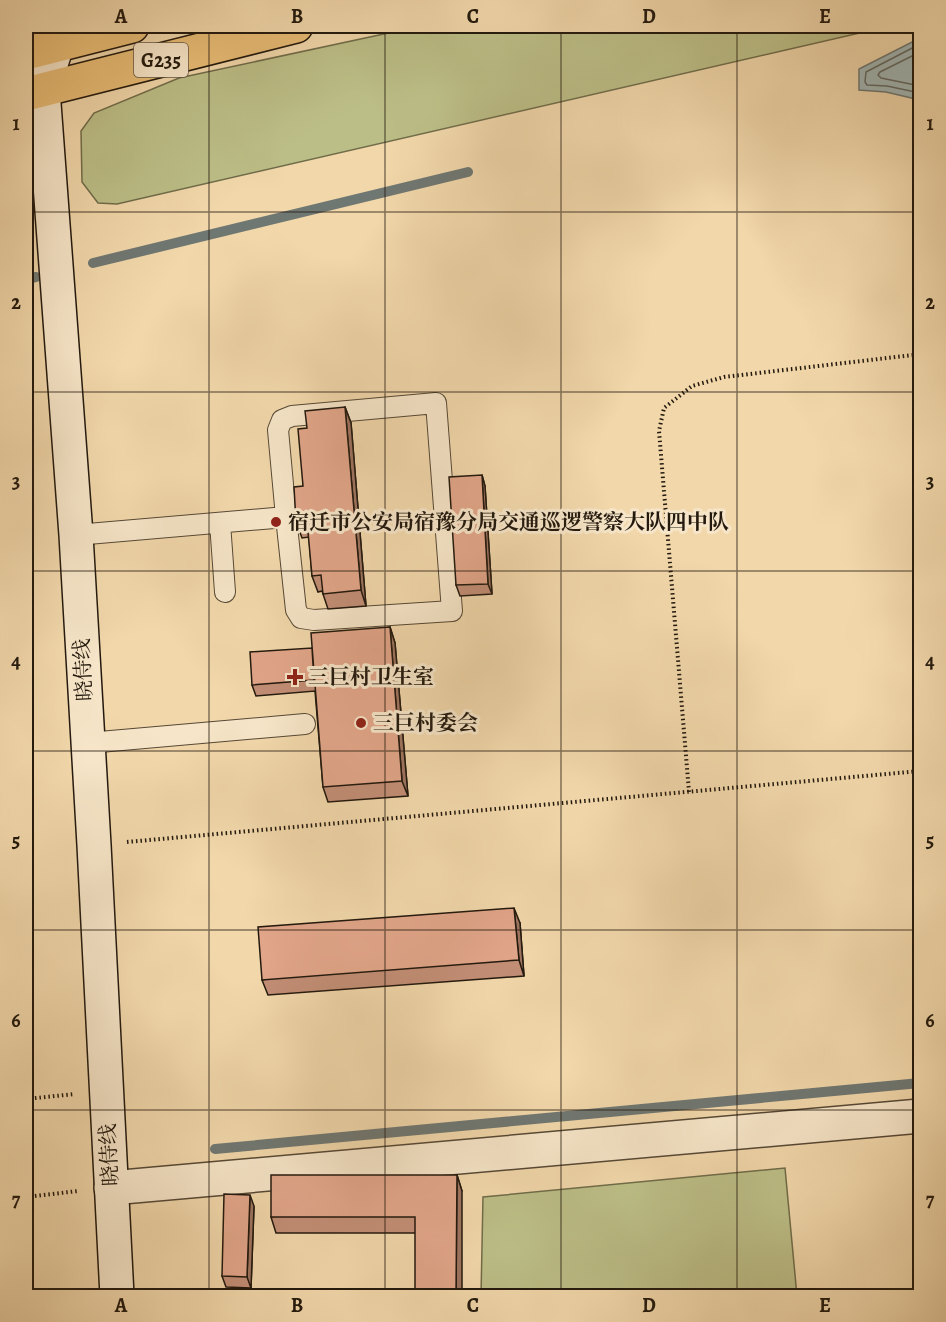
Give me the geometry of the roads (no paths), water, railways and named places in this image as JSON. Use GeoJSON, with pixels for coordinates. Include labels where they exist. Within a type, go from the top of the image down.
{"type":"FeatureCollection","features":[{"type":"Feature","properties":{"kind":"highway","name":"G235"},"geometry":{"type":"LineString","coordinates":[[26,53],[56,35],[132,26]]}},
{"type":"Feature","properties":{"kind":"highway","name":"G235"},"geometry":{"type":"LineString","coordinates":[[34,92],[296,26]]}},
{"type":"Feature","properties":{"kind":"main road","name":"晓侍线"},"geometry":{"type":"LineString","coordinates":[[56,35],[34,92],[76,535],[117,1296]]}},
{"type":"Feature","properties":{"kind":"main road"},"geometry":{"type":"LineString","coordinates":[[111,1188],[921,1116]]}},
{"type":"Feature","properties":{"kind":"lane"},"geometry":{"type":"LineString","coordinates":[[436,403],[452,611],[314,620],[301,618],[296,610],[286,517],[278,430],[282,420],[292,416],[436,403]]}},
{"type":"Feature","properties":{"kind":"lane"},"geometry":{"type":"LineString","coordinates":[[76,535],[286,517]]}},
{"type":"Feature","properties":{"kind":"lane"},"geometry":{"type":"LineString","coordinates":[[220,523],[225,592]]}},
{"type":"Feature","properties":{"kind":"lane"},"geometry":{"type":"LineString","coordinates":[[88,743],[305,724]]}},
{"type":"Feature","properties":{"kind":"water"},"geometry":{"type":"Polygon","coordinates":[[[920,38],[920,100],[886,92],[859,90],[859,69],[920,38]]]}},
{"type":"Feature","properties":{"kind":"waterway"},"geometry":{"type":"LineString","coordinates":[[93,263],[468,172]]}},
{"type":"Feature","properties":{"kind":"waterway"},"geometry":{"type":"LineString","coordinates":[[26,279],[36,277]]}},
{"type":"Feature","properties":{"kind":"waterway"},"geometry":{"type":"LineString","coordinates":[[215,1149],[920,1083]]}},
{"type":"Feature","properties":{"kind":"place","name":"宿迁市公安局宿豫分局交通巡逻警察大队四中队"},"geometry":{"type":"Point","coordinates":[276,522]}},
{"type":"Feature","properties":{"kind":"place","name":"三巨村卫生室"},"geometry":{"type":"Point","coordinates":[295,677]}},
{"type":"Feature","properties":{"kind":"place","name":"三巨村委会"},"geometry":{"type":"Point","coordinates":[361,723]}}]}
